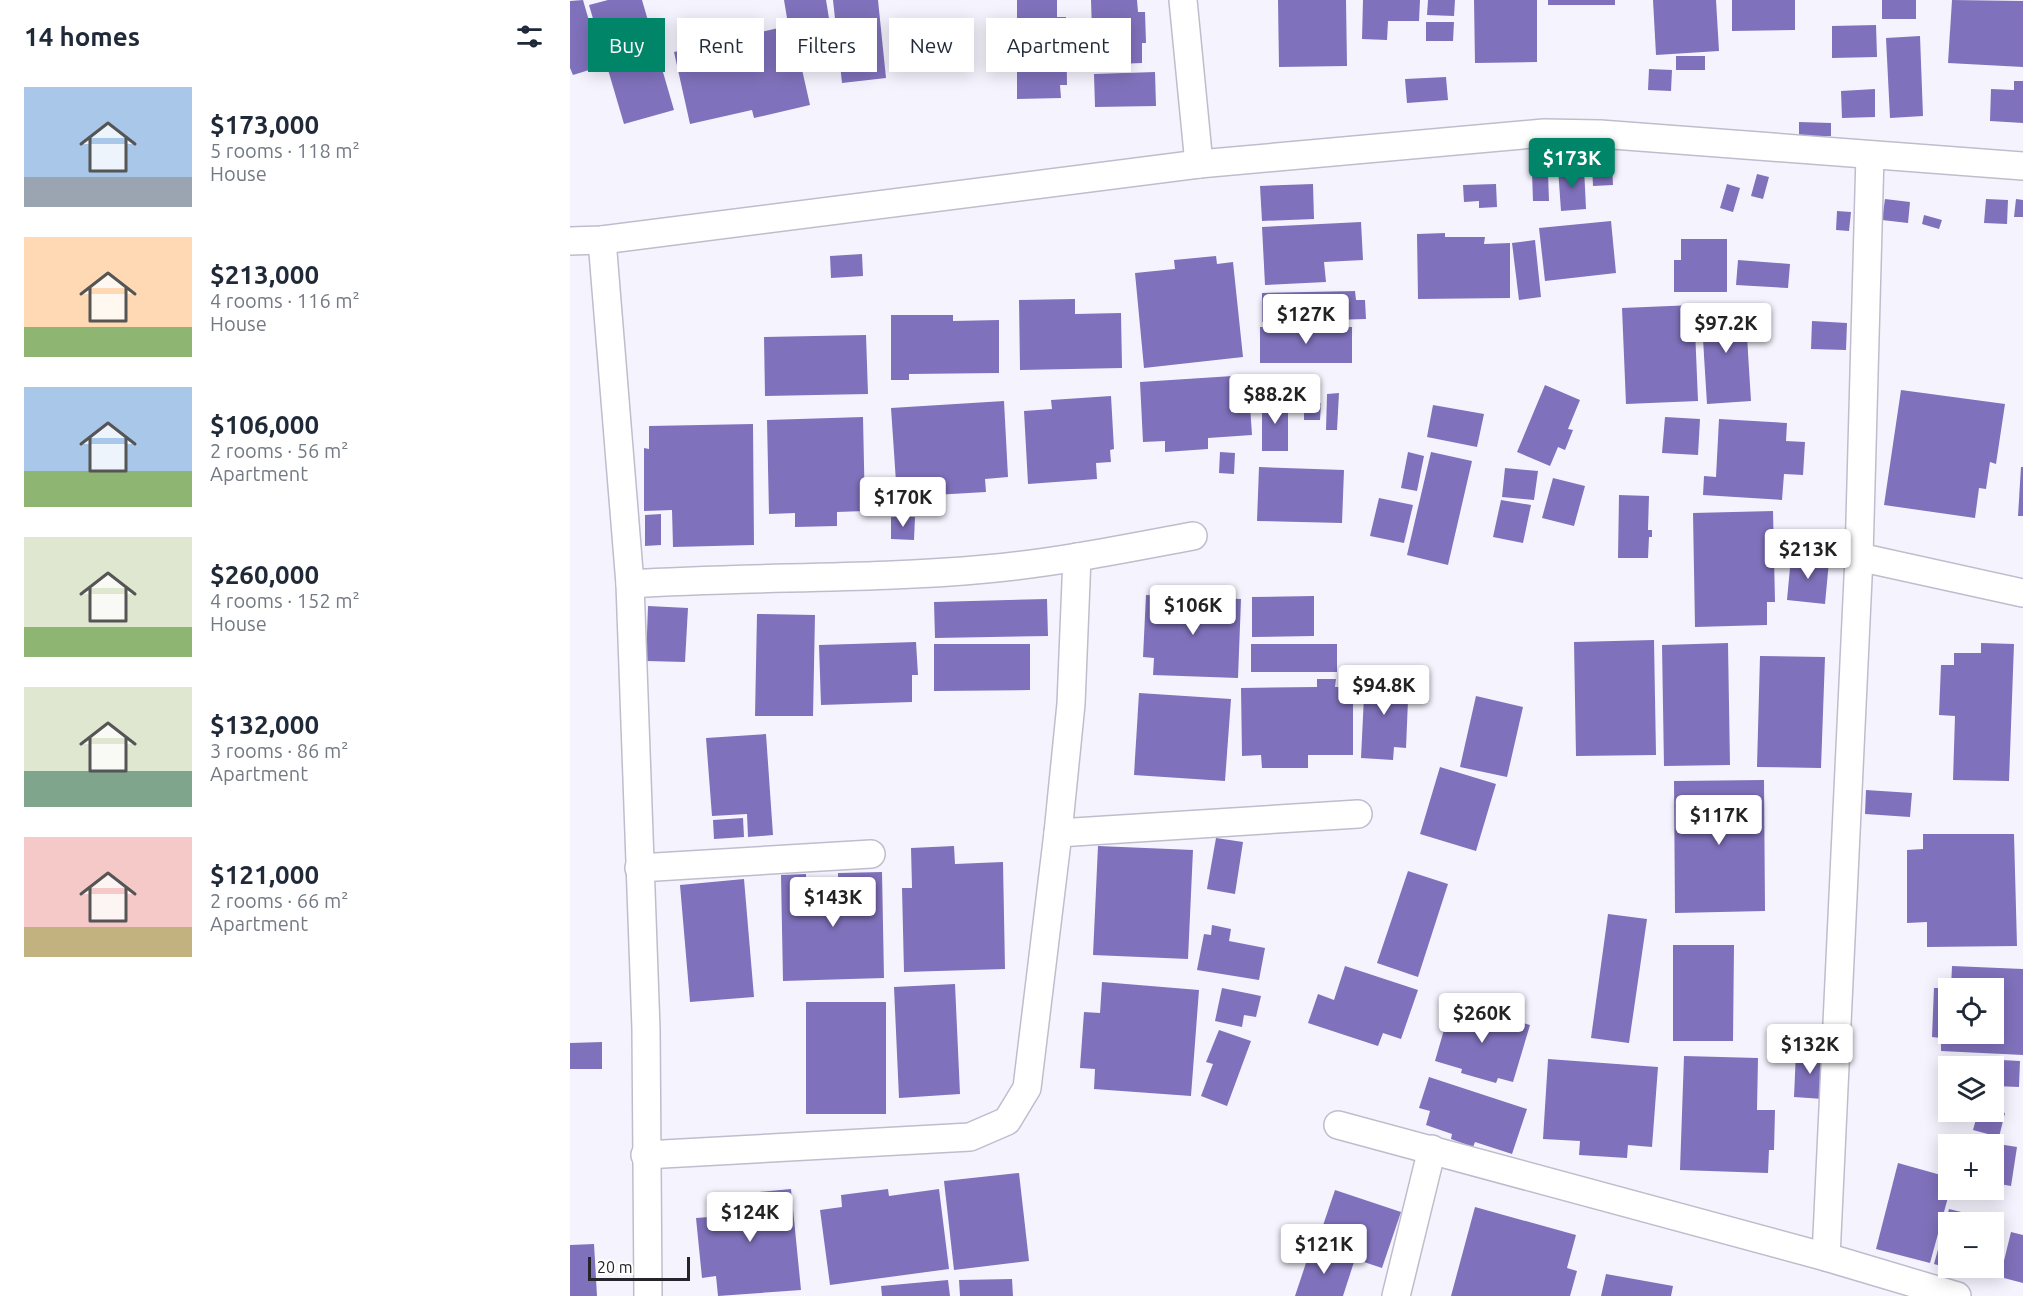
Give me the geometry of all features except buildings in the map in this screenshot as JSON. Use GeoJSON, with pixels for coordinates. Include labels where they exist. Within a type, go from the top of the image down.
{"type":"FeatureCollection","features":[{"type":"Feature","properties":{"kind":"street"},"geometry":{"type":"LineString","coordinates":[[1183,0],[1199,164]]}},
{"type":"Feature","properties":{"kind":"street"},"geometry":{"type":"LineString","coordinates":[[570,241],[602,240],[1199,164],[1544,133],[1600,134],[2023,166]]}},
{"type":"Feature","properties":{"kind":"street"},"geometry":{"type":"LineString","coordinates":[[1826,1257],[1859,557],[1870,155]]}},
{"type":"Feature","properties":{"kind":"street"},"geometry":{"type":"LineString","coordinates":[[602,240],[630,584],[646,1029],[645,1155],[648,1296]]}},
{"type":"Feature","properties":{"kind":"street"},"geometry":{"type":"LineString","coordinates":[[630,584],[899,575],[987,569],[1077,557],[1193,536]]}},
{"type":"Feature","properties":{"kind":"street"},"geometry":{"type":"LineString","coordinates":[[645,1155],[970,1137],[1006,1121],[1027,1088],[1071,704],[1077,557]]}},
{"type":"Feature","properties":{"kind":"street"},"geometry":{"type":"LineString","coordinates":[[1859,557],[2023,593]]}},
{"type":"Feature","properties":{"kind":"street"},"geometry":{"type":"LineString","coordinates":[[1058,833],[1358,814]]}},
{"type":"Feature","properties":{"kind":"street"},"geometry":{"type":"LineString","coordinates":[[639,868],[871,855]]}},
{"type":"Feature","properties":{"kind":"street"},"geometry":{"type":"LineString","coordinates":[[1338,1125],[1826,1257],[1957,1296]]}},
{"type":"Feature","properties":{"kind":"street"},"geometry":{"type":"LineString","coordinates":[[1396,1296],[1432,1149]]}}]}
